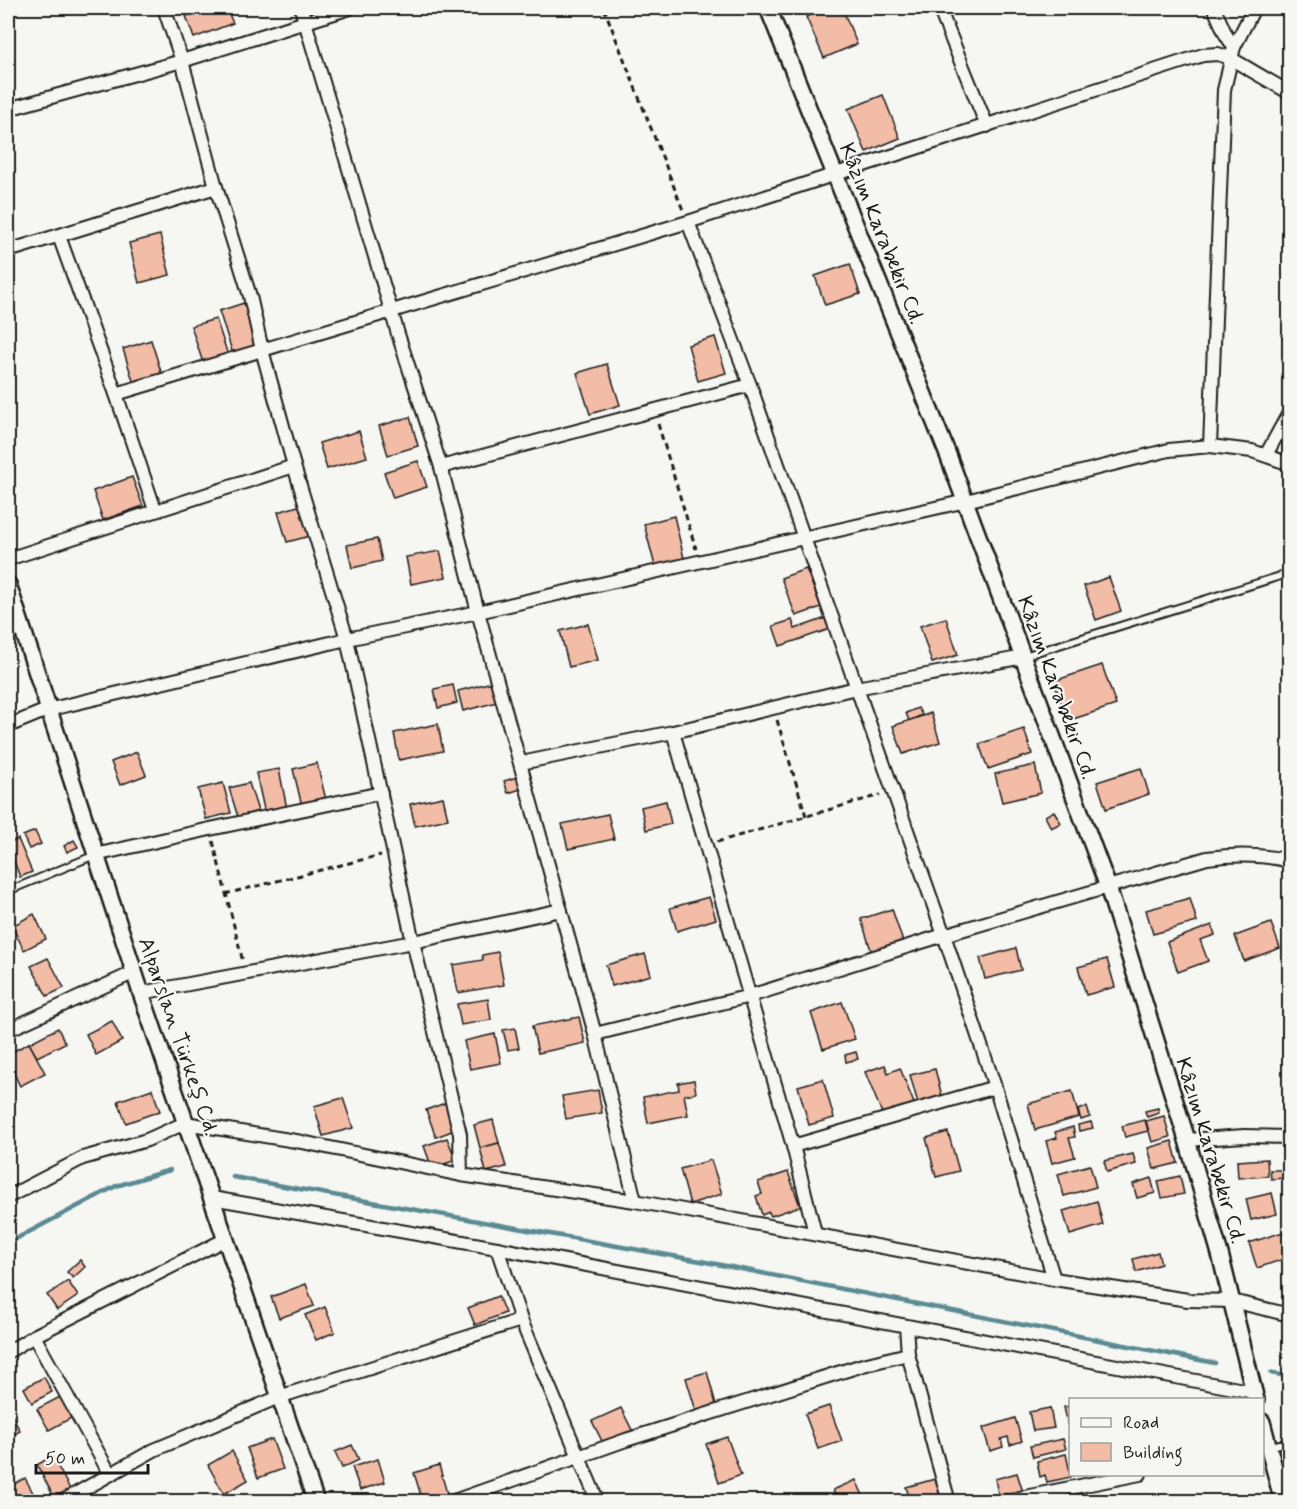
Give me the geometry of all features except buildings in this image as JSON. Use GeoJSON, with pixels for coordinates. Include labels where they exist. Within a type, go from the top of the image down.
{"type":"FeatureCollection","features":[{"type":"Feature","properties":{"kind":"street"},"geometry":{"type":"LineString","coordinates":[[164,8],[182,60],[216,187],[250,296],[262,350],[294,465],[347,639],[413,942],[460,1134],[460,1175]]}},
{"type":"Feature","properties":{"kind":"street"},"geometry":{"type":"LineString","coordinates":[[301,8],[441,467],[478,612],[595,1034],[635,1201]]}},
{"type":"Feature","properties":{"kind":"street"},"geometry":{"type":"LineString","coordinates":[[8,110],[182,60],[350,8]]}},
{"type":"Feature","properties":{"kind":"street","name":"Kâzım Karabekir Cd."},"geometry":{"type":"LineString","coordinates":[[768,8],[966,501],[1107,887],[1186,1140],[1232,1300],[1255,1396]]}},
{"type":"Feature","properties":{"kind":"street"},"geometry":{"type":"LineString","coordinates":[[939,8],[987,126]]}},
{"type":"Feature","properties":{"kind":"street"},"geometry":{"type":"LineString","coordinates":[[1214,8],[1232,52],[1290,93]]}},
{"type":"Feature","properties":{"kind":"street"},"geometry":{"type":"LineString","coordinates":[[1210,446],[1224,90],[1232,52],[1254,8]]}},
{"type":"Feature","properties":{"kind":"street"},"geometry":{"type":"LineString","coordinates":[[116,394],[688,222],[1203,55],[1232,52]]}},
{"type":"Feature","properties":{"kind":"street"},"geometry":{"type":"LineString","coordinates":[[8,251],[216,187]]}},
{"type":"Feature","properties":{"kind":"street"},"geometry":{"type":"LineString","coordinates":[[688,222],[750,384],[944,935],[995,1087],[1054,1279]]}},
{"type":"Feature","properties":{"kind":"street"},"geometry":{"type":"LineString","coordinates":[[59,236],[155,510]]}},
{"type":"Feature","properties":{"kind":"street"},"geometry":{"type":"LineString","coordinates":[[441,467],[750,384]]}},
{"type":"Feature","properties":{"kind":"street"},"geometry":{"type":"LineString","coordinates":[[1266,455],[1290,411]]}},
{"type":"Feature","properties":{"kind":"street"},"geometry":{"type":"LineString","coordinates":[[8,726],[47,710],[347,639],[478,612],[966,501],[1169,450],[1210,446],[1235,448],[1266,455],[1290,464]]}},
{"type":"Feature","properties":{"kind":"street"},"geometry":{"type":"LineString","coordinates":[[8,559],[294,465]]}},
{"type":"Feature","properties":{"kind":"street","name":"Alparslan Türkeş Cd."},"geometry":{"type":"LineString","coordinates":[[8,584],[11,604],[141,993],[316,1502]]}},
{"type":"Feature","properties":{"kind":"street"},"geometry":{"type":"LineString","coordinates":[[521,762],[673,732],[772,706],[856,688],[1024,657]]}},
{"type":"Feature","properties":{"kind":"street"},"geometry":{"type":"LineString","coordinates":[[673,732],[793,1146],[815,1233]]}},
{"type":"Feature","properties":{"kind":"street"},"geometry":{"type":"LineString","coordinates":[[95,855],[381,793]]}},
{"type":"Feature","properties":{"kind":"street"},"geometry":{"type":"LineString","coordinates":[[595,1034],[750,996],[944,935],[1207,858],[1226,855],[1261,855],[1290,861]]}},
{"type":"Feature","properties":{"kind":"street"},"geometry":{"type":"LineString","coordinates":[[141,993],[413,942],[561,910]]}},
{"type":"Feature","properties":{"kind":"street"},"geometry":{"type":"LineString","coordinates":[[8,1030],[135,972]]}},
{"type":"Feature","properties":{"kind":"street"},"geometry":{"type":"LineString","coordinates":[[793,1146],[995,1087]]}},
{"type":"Feature","properties":{"kind":"street"},"geometry":{"type":"LineString","coordinates":[[8,1197],[83,1158],[147,1140],[185,1123],[302,1142],[460,1175],[635,1201],[815,1233],[1054,1279],[1188,1300],[1232,1300],[1290,1315]]}},
{"type":"Feature","properties":{"kind":"street"},"geometry":{"type":"LineString","coordinates":[[1186,1140],[1244,1136],[1290,1137]]}},
{"type":"Feature","properties":{"kind":"street"},"geometry":{"type":"LineString","coordinates":[[212,1198],[496,1248],[906,1326],[1255,1396]]}},
{"type":"Feature","properties":{"kind":"street"},"geometry":{"type":"LineString","coordinates":[[8,1352],[34,1336],[226,1239]]}},
{"type":"Feature","properties":{"kind":"street"},"geometry":{"type":"LineString","coordinates":[[496,1248],[521,1320],[598,1502]]}},
{"type":"Feature","properties":{"kind":"street"},"geometry":{"type":"LineString","coordinates":[[64,1501],[154,1450],[279,1397],[521,1320]]}},
{"type":"Feature","properties":{"kind":"street"},"geometry":{"type":"LineString","coordinates":[[906,1326],[908,1354],[950,1501]]}},
{"type":"Feature","properties":{"kind":"street"},"geometry":{"type":"LineString","coordinates":[[34,1336],[110,1474]]}},
{"type":"Feature","properties":{"kind":"street"},"geometry":{"type":"LineString","coordinates":[[451,1502],[626,1440],[851,1368],[908,1354]]}},
{"type":"Feature","properties":{"kind":"street"},"geometry":{"type":"LineString","coordinates":[[1264,1430],[1266,1447],[1283,1502]]}},
{"type":"Feature","properties":{"kind":"street"},"geometry":{"type":"LineString","coordinates":[[1000,1502],[1130,1476]]}},
{"type":"Feature","properties":{"kind":"lane"},"geometry":{"type":"LineString","coordinates":[[1024,657],[1290,573]]}},
{"type":"Feature","properties":{"kind":"lane"},"geometry":{"type":"LineString","coordinates":[[8,891],[95,855]]}},
{"type":"Feature","properties":{"kind":"lane"},"geometry":{"type":"LineString","coordinates":[[1266,1447],[1290,1442]]}},
{"type":"Feature","properties":{"kind":"path"},"geometry":{"type":"LineString","coordinates":[[604,8],[688,222]]}},
{"type":"Feature","properties":{"kind":"path"},"geometry":{"type":"LineString","coordinates":[[654,410],[700,560]]}},
{"type":"Feature","properties":{"kind":"path"},"geometry":{"type":"LineString","coordinates":[[772,706],[806,816]]}},
{"type":"Feature","properties":{"kind":"path"},"geometry":{"type":"LineString","coordinates":[[706,846],[893,791]]}},
{"type":"Feature","properties":{"kind":"path"},"geometry":{"type":"LineString","coordinates":[[210,829],[246,972]]}},
{"type":"Feature","properties":{"kind":"path"},"geometry":{"type":"LineString","coordinates":[[225,894],[395,851]]}},
{"type":"Feature","properties":{"kind":"waterway"},"geometry":{"type":"LineString","coordinates":[[8,1243],[116,1186],[170,1170]]}},
{"type":"Feature","properties":{"kind":"waterway"},"geometry":{"type":"LineString","coordinates":[[233,1177],[706,1262],[1215,1363]]}},
{"type":"Feature","properties":{"kind":"waterway"},"geometry":{"type":"LineString","coordinates":[[1271,1373],[1290,1377]]}}]}
